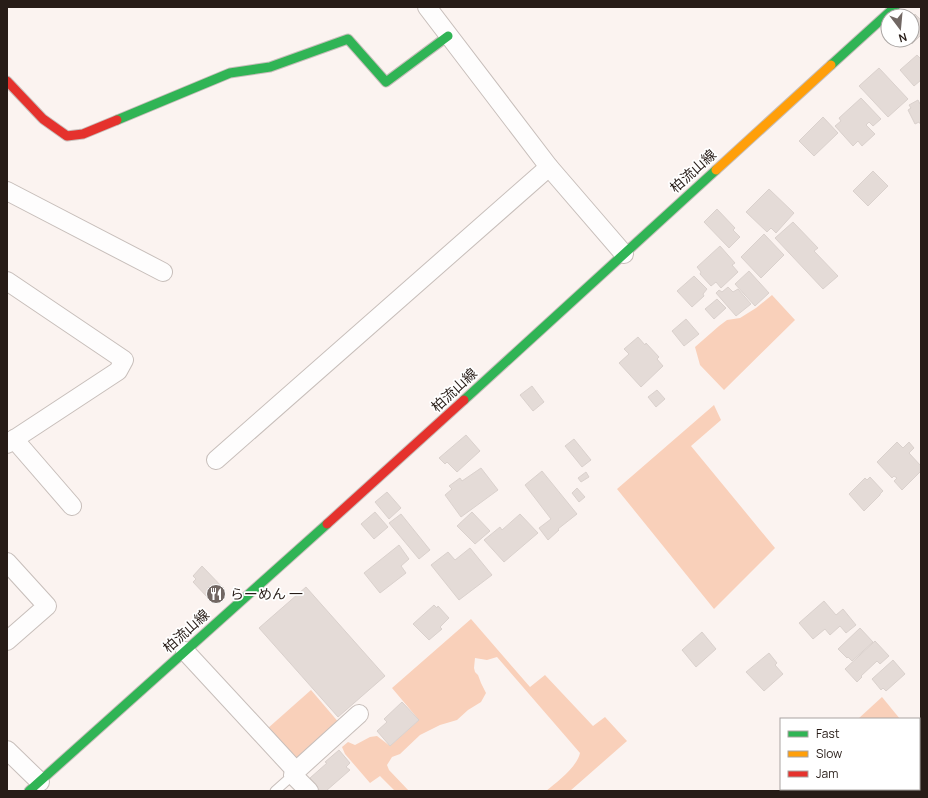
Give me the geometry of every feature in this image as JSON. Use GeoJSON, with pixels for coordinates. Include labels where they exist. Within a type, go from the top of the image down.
{"type":"FeatureCollection","features":[{"type":"Feature","properties":{"kind":"main road","name":"柏流山線"},"geometry":{"type":"LineString","coordinates":[[34,786],[391,467],[895,7]]}},
{"type":"Feature","properties":{"kind":"main road"},"geometry":{"type":"LineString","coordinates":[[7,81],[43,119],[67,136],[83,134],[230,72],[270,67],[348,39],[386,82],[448,36]]}},
{"type":"Feature","properties":{"kind":"street"},"geometry":{"type":"LineString","coordinates":[[427,7],[549,167],[624,254]]}},
{"type":"Feature","properties":{"kind":"street"},"geometry":{"type":"LineString","coordinates":[[216,460],[549,167]]}},
{"type":"Feature","properties":{"kind":"street"},"geometry":{"type":"LineString","coordinates":[[7,191],[163,272]]}},
{"type":"Feature","properties":{"kind":"street"},"geometry":{"type":"LineString","coordinates":[[7,281],[124,360],[118,371],[11,442],[72,506]]}},
{"type":"Feature","properties":{"kind":"street"},"geometry":{"type":"LineString","coordinates":[[7,562],[47,606],[7,641]]}},
{"type":"Feature","properties":{"kind":"street"},"geometry":{"type":"LineString","coordinates":[[185,651],[309,791]]}},
{"type":"Feature","properties":{"kind":"street"},"geometry":{"type":"LineString","coordinates":[[294,773],[359,714]]}},
{"type":"Feature","properties":{"kind":"street"},"geometry":{"type":"LineString","coordinates":[[7,750],[34,786]]}},
{"type":"Feature","properties":{"kind":"lane"},"geometry":{"type":"LineString","coordinates":[[275,791],[294,773]]}},
{"type":"Feature","properties":{"kind":"shaded area"},"geometry":{"type":"Polygon","coordinates":[[[772,295],[795,320],[724,390],[700,365],[695,347],[727,320],[740,318],[756,308],[772,295]]]}},
{"type":"Feature","properties":{"kind":"shaded area"},"geometry":{"type":"Polygon","coordinates":[[[714,405],[721,420],[691,446],[775,548],[714,609],[617,489],[714,405]]]}},
{"type":"Feature","properties":{"kind":"shaded area"},"geometry":{"type":"Polygon","coordinates":[[[471,619],[530,687],[545,675],[593,726],[605,717],[627,741],[570,791],[546,791],[571,769],[580,753],[497,657],[487,660],[475,658],[475,672],[478,675],[486,693],[481,702],[468,710],[457,720],[440,725],[420,735],[400,754],[392,757],[387,765],[389,770],[409,791],[395,791],[380,776],[370,783],[345,754],[342,747],[348,742],[355,745],[370,737],[377,736],[390,746],[419,720],[392,688],[471,619]]]}},
{"type":"Feature","properties":{"kind":"shaded area"},"geometry":{"type":"Polygon","coordinates":[[[311,690],[340,724],[302,758],[292,758],[267,729],[311,690]]]}},
{"type":"Feature","properties":{"kind":"shaded area"},"geometry":{"type":"Polygon","coordinates":[[[882,697],[899,718],[859,718],[882,697]]]}},
{"type":"Feature","properties":{"kind":"shaded area"},"geometry":{"type":"Polygon","coordinates":[[[782,790],[889,790],[888,791],[781,791],[782,790]]]}},
{"type":"Feature","properties":{"kind":"building"},"geometry":{"type":"Polygon","coordinates":[[[920,19],[921,20],[920,36],[920,19]]]}},
{"type":"Feature","properties":{"kind":"building"},"geometry":{"type":"Polygon","coordinates":[[[917,55],[921,59],[921,80],[914,86],[900,70],[917,55]]]}},
{"type":"Feature","properties":{"kind":"building"},"geometry":{"type":"Polygon","coordinates":[[[879,68],[908,99],[888,117],[859,86],[879,68]]]}},
{"type":"Feature","properties":{"kind":"building"},"geometry":{"type":"Polygon","coordinates":[[[861,98],[881,119],[873,126],[869,122],[866,125],[875,134],[862,146],[858,141],[853,146],[835,126],[841,121],[839,118],[861,98]]]}},
{"type":"Feature","properties":{"kind":"building"},"geometry":{"type":"Polygon","coordinates":[[[918,100],[920,104],[921,103],[921,125],[919,122],[915,124],[908,110],[911,108],[909,105],[918,100]]]}},
{"type":"Feature","properties":{"kind":"building"},"geometry":{"type":"Polygon","coordinates":[[[823,117],[838,133],[814,156],[799,141],[823,117]]]}},
{"type":"Feature","properties":{"kind":"building"},"geometry":{"type":"Polygon","coordinates":[[[873,171],[888,186],[868,206],[853,191],[873,171]]]}},
{"type":"Feature","properties":{"kind":"building"},"geometry":{"type":"Polygon","coordinates":[[[769,189],[794,213],[776,233],[771,228],[767,232],[746,212],[769,189]]]}},
{"type":"Feature","properties":{"kind":"building"},"geometry":{"type":"Polygon","coordinates":[[[717,209],[735,228],[733,230],[740,237],[729,248],[704,222],[717,209]]]}},
{"type":"Feature","properties":{"kind":"building"},"geometry":{"type":"Polygon","coordinates":[[[793,222],[818,248],[814,251],[838,276],[823,289],[775,238],[793,222]]]}},
{"type":"Feature","properties":{"kind":"building"},"geometry":{"type":"Polygon","coordinates":[[[764,234],[784,255],[761,278],[741,257],[764,234]]]}},
{"type":"Feature","properties":{"kind":"building"},"geometry":{"type":"Polygon","coordinates":[[[720,246],[735,263],[732,265],[738,272],[721,288],[716,282],[711,286],[700,274],[701,272],[697,267],[720,246]]]}},
{"type":"Feature","properties":{"kind":"building"},"geometry":{"type":"Polygon","coordinates":[[[749,271],[769,293],[755,306],[735,284],[749,271]]]}},
{"type":"Feature","properties":{"kind":"building"},"geometry":{"type":"Polygon","coordinates":[[[694,276],[707,289],[703,294],[704,296],[692,307],[677,291],[694,276]]]}},
{"type":"Feature","properties":{"kind":"building"},"geometry":{"type":"Polygon","coordinates":[[[728,287],[733,292],[738,289],[751,304],[736,316],[716,293],[719,290],[722,292],[728,287]]]}},
{"type":"Feature","properties":{"kind":"building"},"geometry":{"type":"Polygon","coordinates":[[[717,299],[726,308],[714,319],[705,309],[717,299]]]}},
{"type":"Feature","properties":{"kind":"building"},"geometry":{"type":"Polygon","coordinates":[[[686,319],[699,334],[684,346],[672,331],[686,319]]]}},
{"type":"Feature","properties":{"kind":"building"},"geometry":{"type":"Polygon","coordinates":[[[638,337],[659,357],[657,359],[663,366],[641,387],[619,363],[629,354],[624,349],[638,337]]]}},
{"type":"Feature","properties":{"kind":"building"},"geometry":{"type":"Polygon","coordinates":[[[532,386],[544,402],[533,411],[520,395],[532,386]]]}},
{"type":"Feature","properties":{"kind":"building"},"geometry":{"type":"Polygon","coordinates":[[[657,390],[665,399],[656,407],[648,397],[657,390]]]}},
{"type":"Feature","properties":{"kind":"building"},"geometry":{"type":"Polygon","coordinates":[[[466,435],[480,451],[457,472],[447,462],[445,464],[439,458],[466,435]]]}},
{"type":"Feature","properties":{"kind":"building"},"geometry":{"type":"Polygon","coordinates":[[[574,439],[591,460],[582,467],[565,446],[574,439]]]}},
{"type":"Feature","properties":{"kind":"building"},"geometry":{"type":"Polygon","coordinates":[[[897,442],[903,448],[909,442],[914,448],[909,453],[921,466],[921,471],[902,490],[894,481],[897,478],[894,476],[892,478],[877,462],[897,442]]]}},
{"type":"Feature","properties":{"kind":"building"},"geometry":{"type":"Polygon","coordinates":[[[481,468],[498,490],[461,517],[445,495],[452,489],[449,486],[460,478],[462,481],[481,468]]]}},
{"type":"Feature","properties":{"kind":"building"},"geometry":{"type":"Polygon","coordinates":[[[542,471],[577,514],[558,529],[559,530],[548,540],[539,528],[551,519],[525,485],[542,471]]]}},
{"type":"Feature","properties":{"kind":"building"},"geometry":{"type":"Polygon","coordinates":[[[586,472],[589,477],[581,482],[578,478],[586,472]]]}},
{"type":"Feature","properties":{"kind":"building"},"geometry":{"type":"Polygon","coordinates":[[[870,477],[883,491],[864,511],[849,494],[865,478],[867,480],[870,477]]]}},
{"type":"Feature","properties":{"kind":"building"},"geometry":{"type":"Polygon","coordinates":[[[577,488],[585,497],[579,502],[572,493],[577,488]]]}},
{"type":"Feature","properties":{"kind":"building"},"geometry":{"type":"Polygon","coordinates":[[[387,492],[401,508],[389,519],[375,502],[387,492]]]}},
{"type":"Feature","properties":{"kind":"building"},"geometry":{"type":"Polygon","coordinates":[[[375,512],[388,527],[374,539],[361,524],[375,512]]]}},
{"type":"Feature","properties":{"kind":"building"},"geometry":{"type":"Polygon","coordinates":[[[472,512],[490,531],[475,544],[457,526],[472,512]]]}},
{"type":"Feature","properties":{"kind":"building"},"geometry":{"type":"Polygon","coordinates":[[[401,514],[430,550],[419,559],[389,523],[401,514]]]}},
{"type":"Feature","properties":{"kind":"building"},"geometry":{"type":"Polygon","coordinates":[[[520,514],[538,533],[504,562],[484,540],[500,527],[502,530],[520,514]]]}},
{"type":"Feature","properties":{"kind":"building"},"geometry":{"type":"Polygon","coordinates":[[[399,545],[409,559],[401,566],[406,573],[380,593],[364,573],[399,545]]]}},
{"type":"Feature","properties":{"kind":"building"},"geometry":{"type":"Polygon","coordinates":[[[470,548],[492,575],[459,600],[431,565],[448,552],[455,560],[470,548]]]}},
{"type":"Feature","properties":{"kind":"building"},"geometry":{"type":"Polygon","coordinates":[[[202,566],[225,590],[213,601],[210,598],[209,599],[193,582],[196,579],[193,576],[202,566]]]}},
{"type":"Feature","properties":{"kind":"building"},"geometry":{"type":"Polygon","coordinates":[[[306,587],[385,676],[338,717],[259,628],[306,587]]]}},
{"type":"Feature","properties":{"kind":"building"},"geometry":{"type":"Polygon","coordinates":[[[824,601],[836,615],[843,609],[856,625],[846,633],[840,626],[830,635],[825,629],[813,639],[799,623],[824,601]]]}},
{"type":"Feature","properties":{"kind":"building"},"geometry":{"type":"Polygon","coordinates":[[[434,605],[437,608],[438,606],[449,618],[440,627],[442,629],[429,640],[413,624],[434,605]]]}},
{"type":"Feature","properties":{"kind":"building"},"geometry":{"type":"Polygon","coordinates":[[[860,628],[873,642],[852,661],[838,649],[860,628]]]}},
{"type":"Feature","properties":{"kind":"building"},"geometry":{"type":"Polygon","coordinates":[[[702,632],[716,649],[696,667],[682,650],[702,632]]]}},
{"type":"Feature","properties":{"kind":"building"},"geometry":{"type":"Polygon","coordinates":[[[875,641],[889,656],[880,664],[877,661],[861,676],[862,677],[857,682],[845,669],[875,641]]]}},
{"type":"Feature","properties":{"kind":"building"},"geometry":{"type":"Polygon","coordinates":[[[769,653],[777,663],[775,665],[783,674],[764,691],[746,672],[769,653]]]}},
{"type":"Feature","properties":{"kind":"building"},"geometry":{"type":"Polygon","coordinates":[[[893,660],[905,674],[886,691],[883,688],[881,690],[872,679],[893,660]]]}},
{"type":"Feature","properties":{"kind":"building"},"geometry":{"type":"Polygon","coordinates":[[[402,702],[419,720],[390,746],[377,731],[387,722],[384,719],[402,702]]]}},
{"type":"Feature","properties":{"kind":"building"},"geometry":{"type":"Polygon","coordinates":[[[339,750],[350,763],[346,767],[350,770],[326,791],[320,791],[310,778],[339,750]]]}},
{"type":"Feature","properties":{"kind":"building"},"geometry":{"type":"Polygon","coordinates":[[[921,779],[921,791],[911,791],[910,790],[920,790],[921,779]]]}},
{"type":"Feature","properties":{"kind":"traffic: fast"},"geometry":{"type":"LineString","coordinates":[[831,65],[895,7]]}},
{"type":"Feature","properties":{"kind":"traffic: fast"},"geometry":{"type":"LineString","coordinates":[[117,120],[230,73],[270,67],[348,39],[386,82],[448,36]]}},
{"type":"Feature","properties":{"kind":"traffic: fast"},"geometry":{"type":"LineString","coordinates":[[464,400],[716,170]]}},
{"type":"Feature","properties":{"kind":"traffic: fast"},"geometry":{"type":"LineString","coordinates":[[29,791],[327,524]]}},
{"type":"Feature","properties":{"kind":"traffic: slow"},"geometry":{"type":"LineString","coordinates":[[716,170],[831,65]]}},
{"type":"Feature","properties":{"kind":"traffic: jam"},"geometry":{"type":"LineString","coordinates":[[7,81],[43,119],[67,136],[83,134],[117,120]]}},
{"type":"Feature","properties":{"kind":"traffic: jam"},"geometry":{"type":"LineString","coordinates":[[327,524],[464,400]]}},
{"type":"Feature","properties":{"kind":"place","name":"らーめん 一"},"geometry":{"type":"Point","coordinates":[216,594]}}]}
